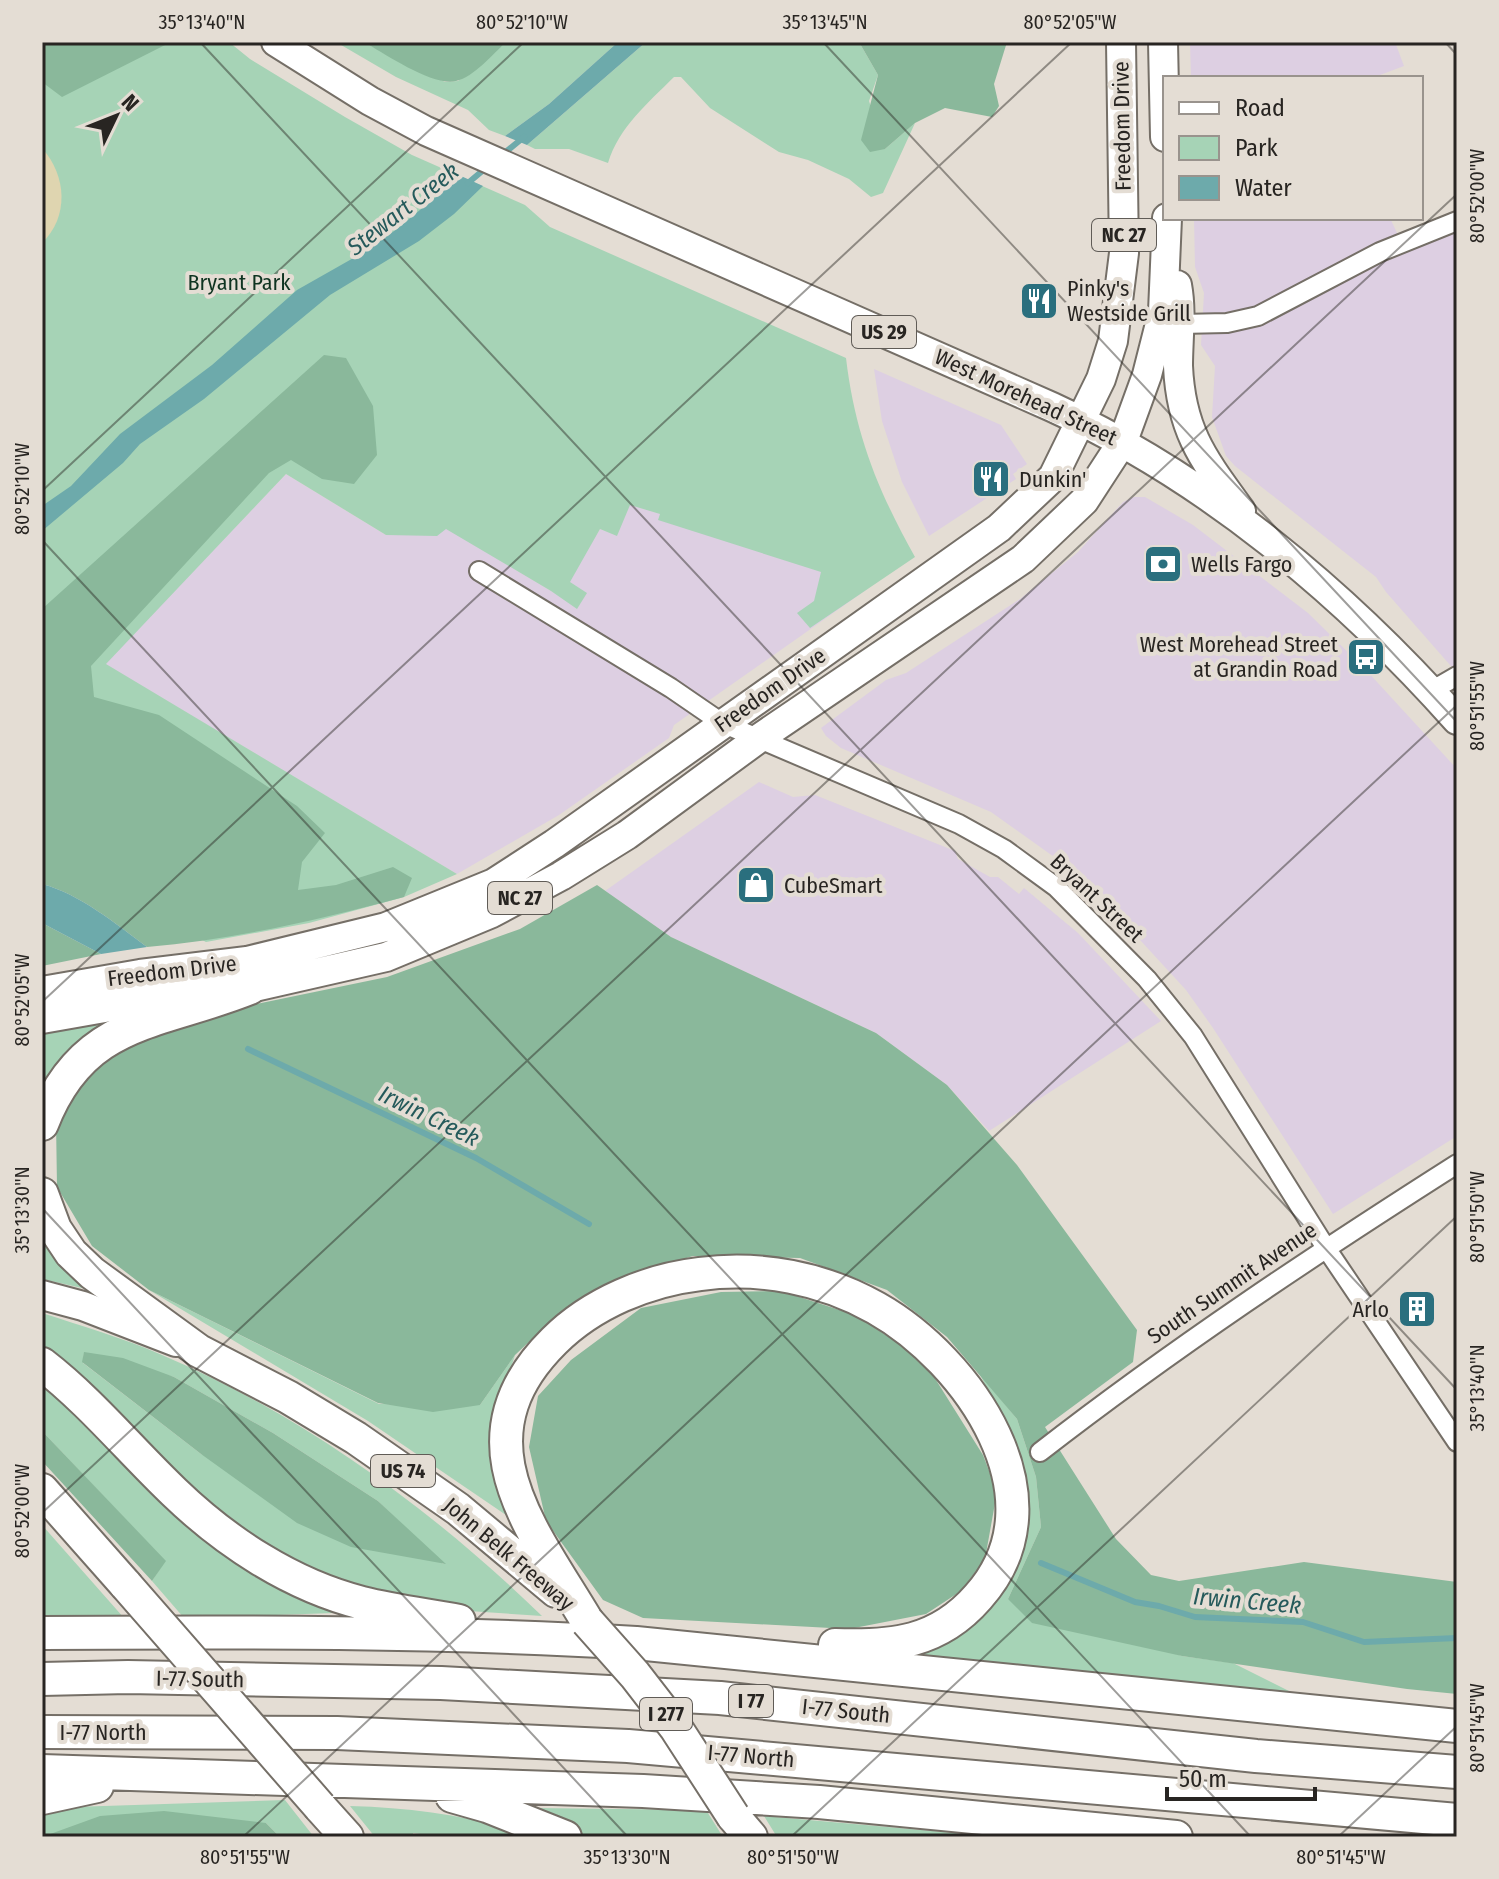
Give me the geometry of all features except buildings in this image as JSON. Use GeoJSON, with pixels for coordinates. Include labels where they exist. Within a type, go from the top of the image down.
{"type":"FeatureCollection","features":[{"type":"Feature","properties":{"kind":"highway","name":"NC 27"},"geometry":{"type":"LineString","coordinates":[[42,1124],[59,1085],[80,1060],[105,1040],[134,1026],[214,1003],[250,988]]}},
{"type":"Feature","properties":{"kind":"highway","name":"John Belk Freeway"},"geometry":{"type":"LineString","coordinates":[[42,1194],[55,1229],[71,1253],[92,1273],[199,1351],[356,1438],[445,1500],[523,1560],[576,1630],[635,1675],[676,1728],[743,1830]]}},
{"type":"Feature","properties":{"kind":"highway"},"geometry":{"type":"LineString","coordinates":[[576,1630],[515,1496],[506,1454],[507,1426],[519,1385],[534,1361],[572,1325],[621,1296],[684,1276],[741,1270],[780,1274],[840,1291],[877,1308],[910,1330],[952,1369],[985,1418],[1001,1454],[1012,1491],[1012,1528],[1004,1556],[987,1587],[970,1607],[933,1631],[892,1645],[636,1643]]}},
{"type":"Feature","properties":{"kind":"highway"},"geometry":{"type":"LineString","coordinates":[[42,1364],[215,1528],[299,1580],[364,1604],[576,1630],[636,1643],[1457,1726]]}},
{"type":"Feature","properties":{"kind":"highway"},"geometry":{"type":"LineString","coordinates":[[42,1490],[347,1837]]}},
{"type":"Feature","properties":{"kind":"highway"},"geometry":{"type":"LineString","coordinates":[[42,1633],[576,1630]]}},
{"type":"Feature","properties":{"kind":"highway","name":"I-77 South"},"geometry":{"type":"LineString","coordinates":[[42,1679],[128,1677],[441,1683],[720,1698],[1256,1756],[1457,1772]]}},
{"type":"Feature","properties":{"kind":"highway","name":"I-77 North"},"geometry":{"type":"LineString","coordinates":[[42,1732],[337,1733],[628,1746],[1457,1820]]}},
{"type":"Feature","properties":{"kind":"highway"},"geometry":{"type":"LineString","coordinates":[[42,1771],[643,1791],[819,1802],[1176,1837]]}},
{"type":"Feature","properties":{"kind":"highway"},"geometry":{"type":"LineString","coordinates":[[42,1798],[82,1788],[172,1777]]}},
{"type":"Feature","properties":{"kind":"highway"},"geometry":{"type":"LineString","coordinates":[[394,1782],[487,1806],[565,1837]]}},
{"type":"Feature","properties":{"kind":"highway"},"geometry":{"type":"LineString","coordinates":[[320,1807],[339,1837]]}},
{"type":"Feature","properties":{"kind":"highway"},"geometry":{"type":"LineString","coordinates":[[951,1815],[1011,1837]]}},
{"type":"Feature","properties":{"kind":"main road","name":"West Morehead Street"},"geometry":{"type":"LineString","coordinates":[[276,42],[370,101],[474,153],[1123,441],[1182,478],[1257,534],[1386,643],[1457,720]]}},
{"type":"Feature","properties":{"kind":"main road","name":"Freedom Drive"},"geometry":{"type":"LineString","coordinates":[[42,991],[247,961],[386,927],[494,883],[554,844],[999,528],[1053,477],[1101,379],[1113,341],[1124,253],[1121,42]]}},
{"type":"Feature","properties":{"kind":"main road","name":"Freedom Drive"},"geometry":{"type":"LineString","coordinates":[[1163,42],[1164,76]]}},
{"type":"Feature","properties":{"kind":"main road","name":"Freedom Drive"},"geometry":{"type":"LineString","coordinates":[[42,1019],[144,1001],[250,988],[386,957],[492,913],[561,876],[627,835],[758,739],[1023,559],[1084,501],[1123,441],[1147,375],[1163,312],[1167,230]]}},
{"type":"Feature","properties":{"kind":"main road"},"geometry":{"type":"LineString","coordinates":[[1167,230],[1178,290],[1178,366],[1186,422],[1200,455],[1257,534]]}},
{"type":"Feature","properties":{"kind":"main road","name":"US 74"},"geometry":{"type":"LineString","coordinates":[[42,1295],[83,1306],[199,1351]]}},
{"type":"Feature","properties":{"kind":"street"},"geometry":{"type":"LineString","coordinates":[[1180,324],[1227,323],[1258,316],[1380,252],[1457,221]]}},
{"type":"Feature","properties":{"kind":"street","name":"Bryant Street"},"geometry":{"type":"LineString","coordinates":[[479,571],[671,688],[722,723],[959,824],[1004,849],[1056,887],[1147,979],[1193,1036],[1326,1248],[1457,1442]]}},
{"type":"Feature","properties":{"kind":"street"},"geometry":{"type":"LineString","coordinates":[[1431,691],[1457,676]]}},
{"type":"Feature","properties":{"kind":"street","name":"South Summit Avenue"},"geometry":{"type":"LineString","coordinates":[[1040,1452],[1197,1335],[1457,1164]]}},
{"type":"Feature","properties":{"kind":"shaded area"},"geometry":{"type":"Polygon","coordinates":[[[1190,42],[1395,42],[1404,66],[1377,76],[1191,76],[1190,42]]]}},
{"type":"Feature","properties":{"kind":"shaded area"},"geometry":{"type":"Polygon","coordinates":[[[1194,220],[1391,220],[1405,250],[1457,227],[1457,673],[1376,577],[1226,456],[1212,417],[1215,366],[1201,345],[1204,293],[1195,267],[1194,220]]]}},
{"type":"Feature","properties":{"kind":"shaded area"},"geometry":{"type":"Polygon","coordinates":[[[874,369],[1001,425],[1027,464],[1013,474],[1016,479],[929,536],[902,482],[882,421],[874,369]]]}},
{"type":"Feature","properties":{"kind":"shaded area"},"geometry":{"type":"Polygon","coordinates":[[[286,474],[386,535],[446,528],[558,595],[600,529],[617,535],[629,504],[827,565],[866,590],[674,725],[669,738],[559,815],[457,874],[105,664],[286,474]]]}},
{"type":"Feature","properties":{"kind":"shaded area"},"geometry":{"type":"Polygon","coordinates":[[[1134,497],[1145,497],[1193,525],[1308,613],[1366,670],[1457,769],[1457,1136],[1333,1214],[1186,990],[1107,904],[1064,864],[991,812],[841,748],[821,728],[886,680],[906,673],[1020,599],[1078,552],[1123,502],[1134,497]]]}},
{"type":"Feature","properties":{"kind":"shaded area"},"geometry":{"type":"Polygon","coordinates":[[[759,782],[793,797],[815,795],[955,851],[958,859],[990,877],[998,877],[1019,894],[1024,888],[1078,933],[1161,1021],[989,1131],[947,1085],[876,1033],[671,937],[605,891],[759,782]]]}},
{"type":"Feature","properties":{"kind":"green space","name":"Bryant Park"},"geometry":{"type":"Polygon","coordinates":[[[42,42],[229,42],[250,59],[345,117],[412,155],[525,205],[550,227],[846,358],[855,412],[870,461],[915,557],[810,628],[797,613],[814,601],[821,572],[658,520],[660,514],[630,505],[617,536],[600,529],[570,582],[587,593],[577,609],[446,529],[437,536],[386,535],[286,474],[106,664],[457,874],[404,897],[309,923],[206,942],[42,857],[42,42]]]}},
{"type":"Feature","properties":{"kind":"green space"},"geometry":{"type":"Polygon","coordinates":[[[42,42],[171,42],[62,97],[42,82],[42,42]]]}},
{"type":"Feature","properties":{"kind":"green space"},"geometry":{"type":"Polygon","coordinates":[[[336,42],[368,42],[445,82],[458,81],[506,42],[618,42],[549,104],[505,136],[489,130],[468,110],[396,77],[336,42]]]}},
{"type":"Feature","properties":{"kind":"green space"},"geometry":{"type":"Polygon","coordinates":[[[368,42],[506,42],[470,75],[447,82],[412,69],[368,42]]]}},
{"type":"Feature","properties":{"kind":"green space"},"geometry":{"type":"Polygon","coordinates":[[[646,42],[859,42],[878,75],[869,101],[885,149],[915,123],[883,193],[871,197],[849,179],[808,160],[779,152],[710,108],[681,77],[674,77],[635,116],[619,138],[608,163],[569,149],[535,149],[527,145],[646,42]]]}},
{"type":"Feature","properties":{"kind":"green space"},"geometry":{"type":"Polygon","coordinates":[[[859,42],[1007,42],[994,84],[999,106],[992,117],[945,108],[915,123],[885,149],[870,152],[861,140],[878,75],[859,42]]]}},
{"type":"Feature","properties":{"kind":"green space"},"geometry":{"type":"Polygon","coordinates":[[[324,355],[346,358],[373,406],[377,455],[354,484],[322,479],[291,460],[269,473],[91,666],[94,697],[159,715],[297,806],[325,833],[302,862],[298,890],[336,885],[393,867],[412,878],[404,897],[245,934],[147,947],[84,902],[42,884],[42,609],[324,355]]]}},
{"type":"Feature","properties":{"kind":"green space"},"geometry":{"type":"Polygon","coordinates":[[[597,885],[671,937],[876,1033],[947,1085],[1017,1165],[1137,1330],[1133,1362],[1045,1427],[1116,1539],[1151,1575],[1179,1581],[1304,1562],[1457,1582],[1457,1694],[1182,1656],[1032,1623],[1008,1599],[1041,1527],[1036,1477],[1017,1419],[947,1337],[887,1290],[800,1258],[693,1256],[621,1278],[564,1309],[515,1355],[480,1405],[433,1412],[378,1403],[149,1290],[92,1246],[57,1187],[56,1121],[89,1071],[137,1037],[217,1012],[387,977],[520,929],[597,885]]]}},
{"type":"Feature","properties":{"kind":"green space"},"geometry":{"type":"Polygon","coordinates":[[[42,923],[101,954],[42,966],[42,923]]]}},
{"type":"Feature","properties":{"kind":"green space"},"geometry":{"type":"Polygon","coordinates":[[[131,1012],[42,1091],[42,1034],[131,1012]]]}},
{"type":"Feature","properties":{"kind":"green space"},"geometry":{"type":"Polygon","coordinates":[[[42,1225],[95,1291],[42,1279],[42,1225]]]}},
{"type":"Feature","properties":{"kind":"green space"},"geometry":{"type":"Polygon","coordinates":[[[149,1290],[379,1404],[480,1405],[515,1355],[497,1412],[512,1519],[368,1421],[149,1290]]]}},
{"type":"Feature","properties":{"kind":"green space"},"geometry":{"type":"Polygon","coordinates":[[[781,1291],[855,1315],[898,1343],[931,1372],[983,1455],[997,1492],[985,1559],[961,1591],[926,1614],[849,1629],[643,1618],[603,1600],[546,1521],[529,1447],[538,1396],[571,1360],[641,1308],[721,1292],[781,1291]]]}},
{"type":"Feature","properties":{"kind":"green space"},"geometry":{"type":"Polygon","coordinates":[[[42,1313],[162,1355],[266,1406],[364,1468],[411,1503],[542,1616],[439,1609],[353,1592],[230,1527],[42,1352],[42,1313]],[[84,1353],[83,1363],[201,1454],[444,1564],[378,1501],[273,1433],[174,1377],[84,1353]]]}},
{"type":"Feature","properties":{"kind":"green space"},"geometry":{"type":"Polygon","coordinates":[[[84,1352],[123,1358],[174,1377],[273,1433],[378,1501],[446,1564],[351,1547],[297,1523],[82,1362],[84,1352]]]}},
{"type":"Feature","properties":{"kind":"green space"},"geometry":{"type":"Polygon","coordinates":[[[980,1374],[1017,1419],[1036,1477],[1041,1527],[1008,1599],[1182,1656],[1233,1663],[1293,1693],[897,1654],[989,1602],[1015,1450],[980,1374]]]}},
{"type":"Feature","properties":{"kind":"green space"},"geometry":{"type":"Polygon","coordinates":[[[42,1378],[334,1607],[334,1613],[184,1618],[152,1581],[165,1561],[42,1431],[42,1378]]]}},
{"type":"Feature","properties":{"kind":"green space"},"geometry":{"type":"Polygon","coordinates":[[[42,1431],[166,1561],[152,1581],[42,1461],[42,1431]]]}},
{"type":"Feature","properties":{"kind":"green space"},"geometry":{"type":"Polygon","coordinates":[[[42,1525],[124,1618],[42,1620],[42,1525]]]}},
{"type":"Feature","properties":{"kind":"green space"},"geometry":{"type":"Polygon","coordinates":[[[285,1800],[314,1837],[280,1837],[266,1823],[42,1837],[43,1808],[285,1800]]]}},
{"type":"Feature","properties":{"kind":"green space"},"geometry":{"type":"Polygon","coordinates":[[[350,1806],[445,1814],[537,1837],[442,1837],[413,1833],[413,1837],[375,1837],[350,1806]]]}},
{"type":"Feature","properties":{"kind":"green space"},"geometry":{"type":"Polygon","coordinates":[[[534,1808],[706,1810],[723,1837],[587,1837],[534,1812],[534,1808]]]}},
{"type":"Feature","properties":{"kind":"green space"},"geometry":{"type":"Polygon","coordinates":[[[164,1811],[266,1823],[280,1837],[42,1837],[100,1816],[164,1811]]]}},
{"type":"Feature","properties":{"kind":"green space"},"geometry":{"type":"Polygon","coordinates":[[[764,1816],[955,1833],[974,1837],[777,1837],[764,1816]]]}},
{"type":"Feature","properties":{"kind":"sand"},"geometry":{"type":"Polygon","coordinates":[[[42,148],[56,171],[62,196],[57,221],[42,243],[42,148]]]}},
{"type":"Feature","properties":{"kind":"water"},"geometry":{"type":"Polygon","coordinates":[[[618,42],[646,42],[527,145],[505,136],[549,104],[618,42]]]}},
{"type":"Feature","properties":{"kind":"water"},"geometry":{"type":"Polygon","coordinates":[[[461,176],[483,186],[454,214],[419,241],[330,295],[204,399],[140,444],[123,463],[42,531],[42,506],[71,486],[120,434],[212,365],[297,290],[364,252],[461,176]]]}},
{"type":"Feature","properties":{"kind":"water"},"geometry":{"type":"Polygon","coordinates":[[[42,884],[84,902],[147,947],[101,954],[42,923],[42,884]]]}},
{"type":"Feature","properties":{"kind":"waterway","name":"Stewart Creek"},"geometry":{"type":"LineString","coordinates":[[502,155],[524,137]]}},
{"type":"Feature","properties":{"kind":"waterway","name":"Stewart Creek"},"geometry":{"type":"LineString","coordinates":[[468,183],[487,167]]}},
{"type":"Feature","properties":{"kind":"waterway","name":"Irwin Creek"},"geometry":{"type":"LineString","coordinates":[[248,1049],[476,1158],[589,1224]]}},
{"type":"Feature","properties":{"kind":"waterway","name":"Irwin Creek"},"geometry":{"type":"LineString","coordinates":[[1041,1563],[1135,1602],[1195,1617],[1303,1622],[1364,1642],[1457,1638]]}},
{"type":"Feature","properties":{"kind":"place","name":"Pinky's Westside Grill"},"geometry":{"type":"Point","coordinates":[1039,301]}},
{"type":"Feature","properties":{"kind":"place","name":"Dunkin'"},"geometry":{"type":"Point","coordinates":[991,479]}},
{"type":"Feature","properties":{"kind":"place","name":"Wells Fargo"},"geometry":{"type":"Point","coordinates":[1163,564]}},
{"type":"Feature","properties":{"kind":"place","name":"West Morehead Street at Grandin Road"},"geometry":{"type":"Point","coordinates":[1366,657]}},
{"type":"Feature","properties":{"kind":"place","name":"CubeSmart"},"geometry":{"type":"Point","coordinates":[756,885]}},
{"type":"Feature","properties":{"kind":"place","name":"Arlo"},"geometry":{"type":"Point","coordinates":[1417,1309]}}]}
